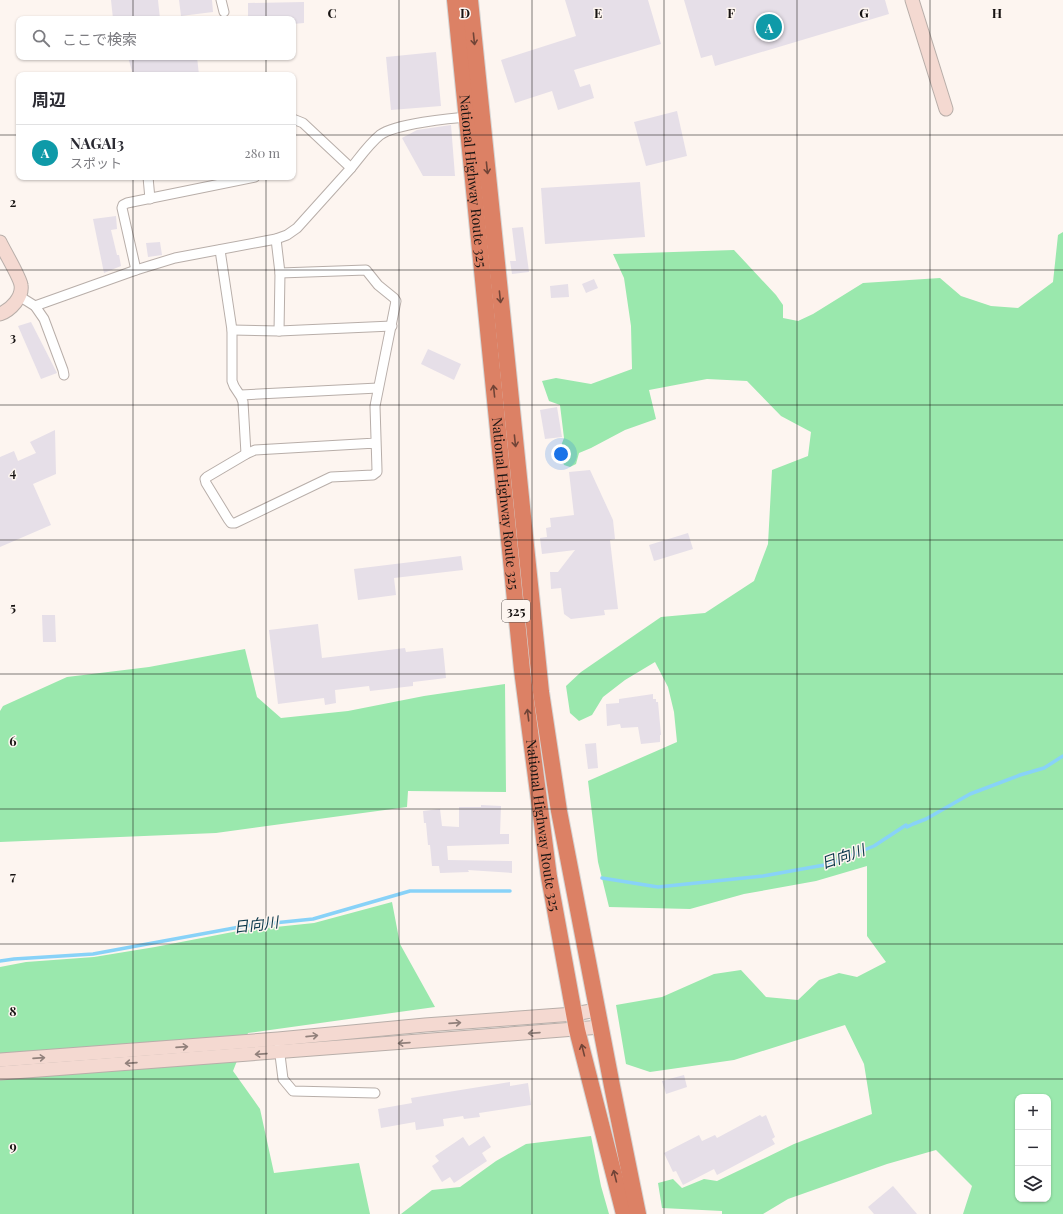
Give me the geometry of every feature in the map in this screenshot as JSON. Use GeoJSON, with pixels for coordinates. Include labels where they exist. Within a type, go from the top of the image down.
{"type":"FeatureCollection","features":[{"type":"Feature","properties":{"kind":"highway","name":"National Highway Route 325"},"geometry":{"type":"LineString","coordinates":[[455,0],[474,116],[541,692],[559,811],[638,1214]]}},
{"type":"Feature","properties":{"kind":"highway","name":"National Highway Route 325"},"geometry":{"type":"LineString","coordinates":[[470,0],[474,116],[522,670],[549,877],[574,1014],[624,1214]]}},
{"type":"Feature","properties":{"kind":"street"},"geometry":{"type":"LineString","coordinates":[[221,0],[224,12]]}},
{"type":"Feature","properties":{"kind":"street"},"geometry":{"type":"LineString","coordinates":[[912,0],[946,109]]}},
{"type":"Feature","properties":{"kind":"street"},"geometry":{"type":"LineString","coordinates":[[35,306],[136,270],[175,258],[276,239],[287,235],[296,228],[373,142],[388,130],[474,116]]}},
{"type":"Feature","properties":{"kind":"street"},"geometry":{"type":"LineString","coordinates":[[296,120],[303,122],[351,168]]}},
{"type":"Feature","properties":{"kind":"street"},"geometry":{"type":"LineString","coordinates":[[148,180],[150,199]]}},
{"type":"Feature","properties":{"kind":"street"},"geometry":{"type":"LineString","coordinates":[[136,270],[122,208],[123,205],[241,180]]}},
{"type":"Feature","properties":{"kind":"street"},"geometry":{"type":"LineString","coordinates":[[276,239],[280,273],[279,331]]}},
{"type":"Feature","properties":{"kind":"street"},"geometry":{"type":"LineString","coordinates":[[0,242],[21,285],[19,296],[15,304],[0,314]]}},
{"type":"Feature","properties":{"kind":"street"},"geometry":{"type":"LineString","coordinates":[[220,250],[232,330],[232,381],[234,388],[241,394],[243,402],[246,454]]}},
{"type":"Feature","properties":{"kind":"street"},"geometry":{"type":"LineString","coordinates":[[280,273],[366,270],[378,285],[396,301],[375,406],[378,470],[376,474],[332,478],[235,523],[231,523],[206,483],[205,479],[207,477],[246,454],[258,449],[376,443]]}},
{"type":"Feature","properties":{"kind":"street"},"geometry":{"type":"LineString","coordinates":[[19,296],[35,306],[44,319],[64,375]]}},
{"type":"Feature","properties":{"kind":"street"},"geometry":{"type":"LineString","coordinates":[[232,330],[279,331],[392,326]]}},
{"type":"Feature","properties":{"kind":"street"},"geometry":{"type":"LineString","coordinates":[[241,394],[378,388]]}},
{"type":"Feature","properties":{"kind":"street"},"geometry":{"type":"LineString","coordinates":[[0,1073],[279,1046],[425,1025],[574,1014],[597,1010]]}},
{"type":"Feature","properties":{"kind":"street"},"geometry":{"type":"LineString","coordinates":[[0,1060],[577,1030],[601,1027]]}},
{"type":"Feature","properties":{"kind":"street"},"geometry":{"type":"LineString","coordinates":[[279,1046],[283,1079],[292,1091],[375,1094]]}},
{"type":"Feature","properties":{"kind":"green space"},"geometry":{"type":"Polygon","coordinates":[[[1063,232],[1063,1214],[963,1214],[972,1186],[936,1150],[887,1164],[788,1199],[763,1214],[722,1214],[722,1211],[662,1208],[658,1183],[673,1179],[682,1188],[704,1179],[717,1181],[794,1144],[872,1114],[864,1064],[845,1025],[734,1060],[650,1072],[626,1064],[616,1005],[662,997],[714,974],[741,970],[766,997],[798,1000],[819,980],[839,973],[857,977],[886,962],[867,936],[867,866],[816,881],[744,894],[690,909],[609,907],[598,862],[588,781],[677,742],[674,712],[668,687],[655,662],[625,680],[603,697],[592,715],[579,721],[570,713],[566,686],[581,672],[661,617],[705,613],[754,581],[768,544],[772,470],[808,456],[811,432],[781,416],[747,381],[707,379],[649,390],[656,419],[625,430],[579,453],[576,464],[570,467],[564,465],[559,451],[564,438],[560,405],[549,401],[542,381],[556,378],[591,384],[632,369],[631,326],[624,278],[613,254],[734,250],[776,295],[783,305],[783,318],[798,321],[813,314],[863,283],[940,278],[961,296],[991,306],[1018,308],[1053,282],[1058,235],[1063,232]]]}},
{"type":"Feature","properties":{"kind":"green space"},"geometry":{"type":"Polygon","coordinates":[[[245,649],[257,697],[281,718],[348,711],[424,696],[505,684],[506,792],[408,791],[407,807],[216,833],[0,842],[0,711],[3,706],[67,677],[149,667],[245,649]]]}},
{"type":"Feature","properties":{"kind":"green space"},"geometry":{"type":"Polygon","coordinates":[[[392,902],[400,944],[435,1007],[248,1033],[233,1071],[260,1109],[274,1173],[359,1163],[370,1214],[0,1214],[0,967],[26,962],[94,957],[238,931],[314,923],[392,902]]]}},
{"type":"Feature","properties":{"kind":"green space"},"geometry":{"type":"Polygon","coordinates":[[[591,1136],[601,1186],[609,1214],[401,1214],[432,1190],[460,1187],[496,1161],[526,1144],[591,1136]]]}},
{"type":"Feature","properties":{"kind":"building"},"geometry":{"type":"Polygon","coordinates":[[[111,0],[158,0],[160,16],[113,16],[111,0]]]}},
{"type":"Feature","properties":{"kind":"building"},"geometry":{"type":"Polygon","coordinates":[[[179,0],[212,0],[213,12],[181,16],[179,0]]]}},
{"type":"Feature","properties":{"kind":"building"},"geometry":{"type":"Polygon","coordinates":[[[565,0],[648,0],[661,44],[574,70],[580,87],[590,84],[594,98],[558,110],[552,91],[515,103],[501,60],[576,36],[565,0]]]}},
{"type":"Feature","properties":{"kind":"building"},"geometry":{"type":"Polygon","coordinates":[[[684,0],[885,0],[889,14],[715,66],[712,55],[701,58],[684,0]]]}},
{"type":"Feature","properties":{"kind":"building"},"geometry":{"type":"Polygon","coordinates":[[[304,2],[304,23],[296,24],[296,16],[248,16],[248,3],[304,2]]]}},
{"type":"Feature","properties":{"kind":"building"},"geometry":{"type":"Polygon","coordinates":[[[436,52],[441,106],[391,110],[386,57],[436,52]]]}},
{"type":"Feature","properties":{"kind":"building"},"geometry":{"type":"Polygon","coordinates":[[[129,60],[197,60],[199,72],[132,72],[129,60]]]}},
{"type":"Feature","properties":{"kind":"building"},"geometry":{"type":"Polygon","coordinates":[[[677,111],[687,156],[646,166],[634,122],[677,111]]]}},
{"type":"Feature","properties":{"kind":"building"},"geometry":{"type":"Polygon","coordinates":[[[451,125],[455,176],[423,176],[402,138],[417,130],[451,125]]]}},
{"type":"Feature","properties":{"kind":"building"},"geometry":{"type":"Polygon","coordinates":[[[640,182],[645,237],[545,244],[541,188],[640,182]]]}},
{"type":"Feature","properties":{"kind":"building"},"geometry":{"type":"Polygon","coordinates":[[[116,216],[117,229],[111,230],[121,266],[104,273],[93,219],[116,216]]]}},
{"type":"Feature","properties":{"kind":"building"},"geometry":{"type":"Polygon","coordinates":[[[523,227],[529,272],[512,274],[510,261],[516,261],[512,228],[523,227]]]}},
{"type":"Feature","properties":{"kind":"building"},"geometry":{"type":"Polygon","coordinates":[[[160,242],[162,255],[148,257],[146,243],[160,242]]]}},
{"type":"Feature","properties":{"kind":"building"},"geometry":{"type":"Polygon","coordinates":[[[594,279],[598,288],[586,293],[582,284],[594,279]]]}},
{"type":"Feature","properties":{"kind":"building"},"geometry":{"type":"Polygon","coordinates":[[[568,284],[569,297],[551,298],[550,286],[568,284]]]}},
{"type":"Feature","properties":{"kind":"building"},"geometry":{"type":"Polygon","coordinates":[[[31,322],[57,373],[41,379],[18,326],[31,322]]]}},
{"type":"Feature","properties":{"kind":"building"},"geometry":{"type":"Polygon","coordinates":[[[428,349],[461,364],[454,380],[421,364],[428,349]]]}},
{"type":"Feature","properties":{"kind":"building"},"geometry":{"type":"Polygon","coordinates":[[[557,407],[562,437],[545,439],[540,410],[557,407]]]}},
{"type":"Feature","properties":{"kind":"building"},"geometry":{"type":"Polygon","coordinates":[[[55,430],[56,474],[33,484],[51,525],[0,547],[0,457],[14,451],[18,461],[36,453],[30,442],[55,430]]]}},
{"type":"Feature","properties":{"kind":"building"},"geometry":{"type":"Polygon","coordinates":[[[590,470],[613,520],[615,539],[610,540],[618,609],[604,610],[605,615],[571,619],[564,614],[561,588],[551,589],[550,572],[558,572],[575,550],[542,554],[540,538],[547,537],[546,528],[551,527],[550,518],[574,515],[569,472],[590,470]]]}},
{"type":"Feature","properties":{"kind":"building"},"geometry":{"type":"Polygon","coordinates":[[[688,533],[693,549],[654,561],[649,545],[688,533]]]}},
{"type":"Feature","properties":{"kind":"building"},"geometry":{"type":"Polygon","coordinates":[[[461,556],[463,570],[394,578],[396,595],[358,600],[354,569],[461,556]]]}},
{"type":"Feature","properties":{"kind":"building"},"geometry":{"type":"Polygon","coordinates":[[[42,615],[55,615],[56,642],[43,642],[42,615]]]}},
{"type":"Feature","properties":{"kind":"building"},"geometry":{"type":"Polygon","coordinates":[[[318,624],[322,658],[405,648],[406,652],[443,648],[446,678],[413,682],[413,686],[370,691],[369,686],[335,690],[336,703],[325,705],[324,698],[278,704],[269,630],[318,624]]]}},
{"type":"Feature","properties":{"kind":"building"},"geometry":{"type":"Polygon","coordinates":[[[653,694],[653,699],[656,699],[656,702],[658,702],[661,735],[660,742],[641,744],[638,727],[621,728],[620,724],[607,726],[606,704],[619,703],[619,699],[653,694]]]}},
{"type":"Feature","properties":{"kind":"building"},"geometry":{"type":"Polygon","coordinates":[[[596,743],[598,768],[588,769],[585,744],[596,743]]]}},
{"type":"Feature","properties":{"kind":"building"},"geometry":{"type":"Polygon","coordinates":[[[481,805],[501,806],[500,834],[509,834],[509,844],[447,846],[448,860],[512,861],[512,873],[468,870],[469,872],[440,873],[439,866],[432,866],[430,845],[428,845],[426,823],[424,823],[423,811],[440,809],[442,826],[459,827],[459,807],[481,807],[481,805]]]}},
{"type":"Feature","properties":{"kind":"building"},"geometry":{"type":"Polygon","coordinates":[[[684,1075],[687,1087],[666,1094],[662,1081],[684,1075]]]}},
{"type":"Feature","properties":{"kind":"building"},"geometry":{"type":"Polygon","coordinates":[[[510,1082],[510,1086],[528,1083],[531,1105],[479,1113],[480,1117],[464,1119],[463,1116],[443,1119],[444,1126],[416,1130],[415,1122],[381,1128],[378,1109],[412,1103],[411,1098],[510,1082]]]}},
{"type":"Feature","properties":{"kind":"building"},"geometry":{"type":"Polygon","coordinates":[[[760,1115],[762,1117],[766,1115],[775,1137],[772,1139],[775,1144],[717,1175],[714,1169],[683,1185],[676,1171],[673,1172],[664,1153],[699,1135],[702,1141],[715,1135],[717,1138],[760,1115]]]}},
{"type":"Feature","properties":{"kind":"building"},"geometry":{"type":"Polygon","coordinates":[[[484,1136],[491,1147],[482,1153],[487,1161],[454,1183],[450,1177],[442,1182],[432,1166],[439,1161],[435,1156],[463,1137],[469,1146],[484,1136]]]}},
{"type":"Feature","properties":{"kind":"building"},"geometry":{"type":"Polygon","coordinates":[[[893,1186],[917,1214],[874,1214],[868,1207],[893,1186]]]}},
{"type":"Feature","properties":{"kind":"waterway","name":"日向川"},"geometry":{"type":"LineString","coordinates":[[602,878],[658,887],[763,876],[830,864],[874,846],[906,825],[907,827],[926,819],[970,794],[1020,775],[1044,768],[1063,756]]}},
{"type":"Feature","properties":{"kind":"waterway","name":"日向川"},"geometry":{"type":"LineString","coordinates":[[0,961],[93,954],[245,926],[313,919],[410,891],[510,891]]}},
{"type":"Feature","properties":{"kind":"place","name":"NAGAI3"},"geometry":{"type":"Point","coordinates":[769,27]}}]}
